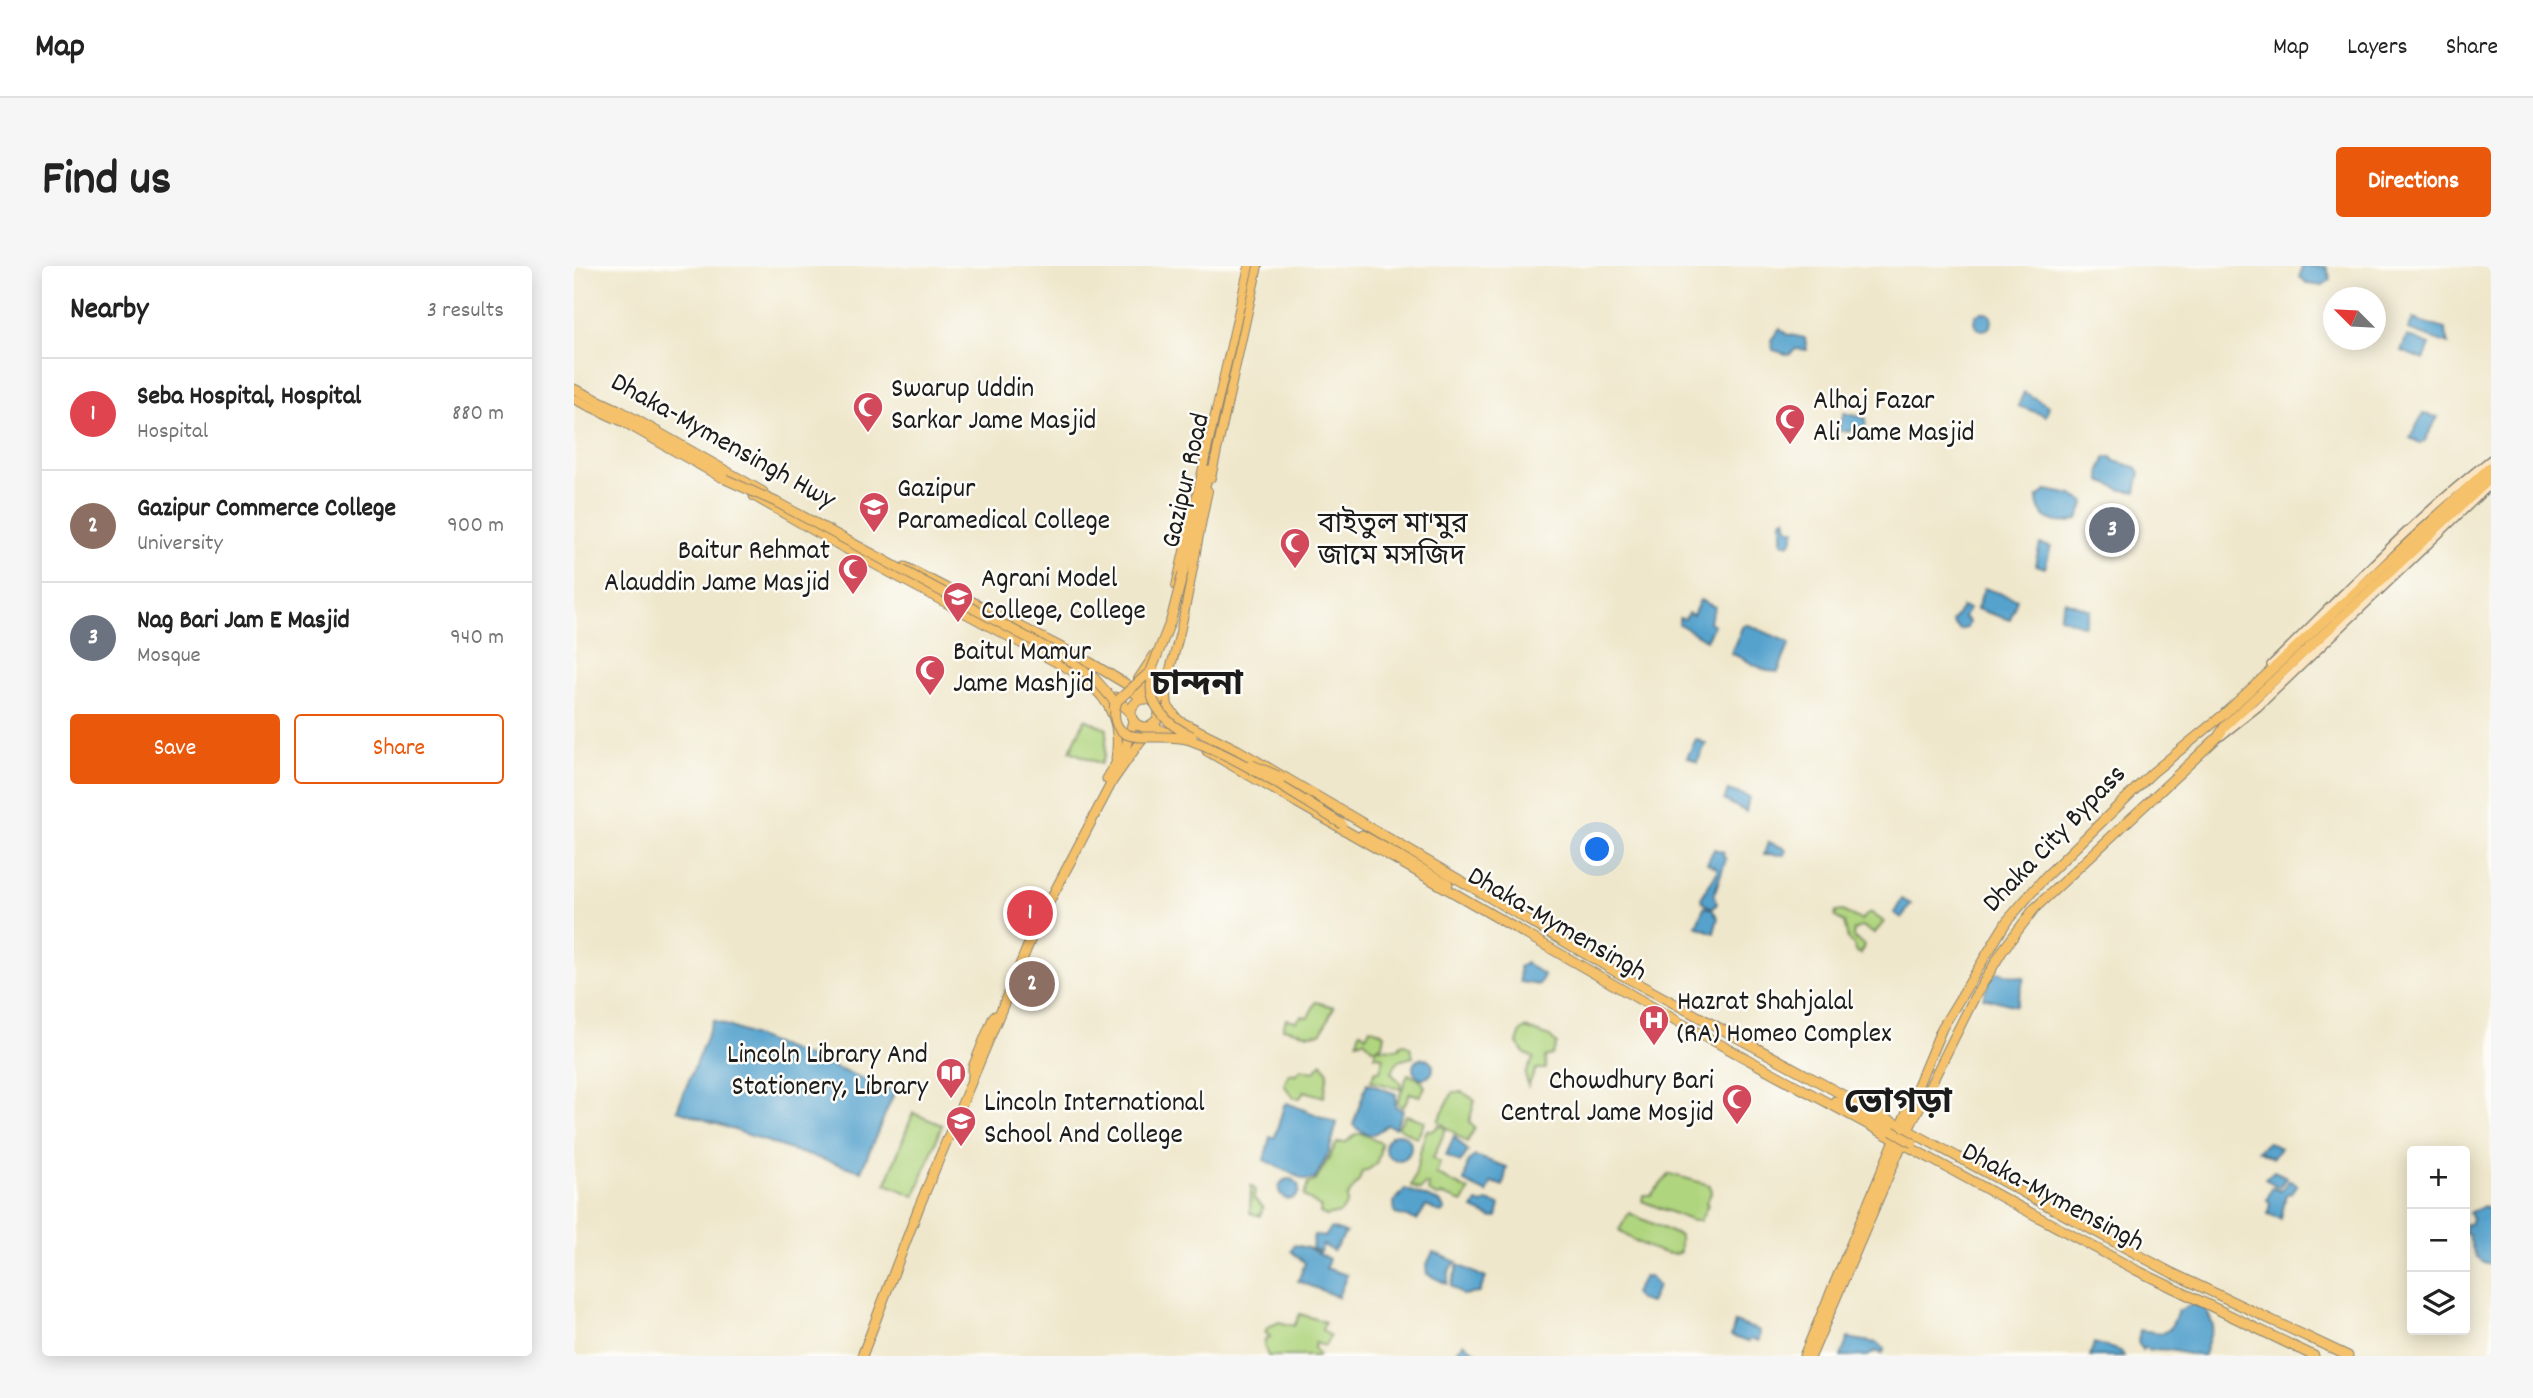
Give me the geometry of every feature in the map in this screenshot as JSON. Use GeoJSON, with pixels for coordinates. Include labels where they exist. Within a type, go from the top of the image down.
{"type":"FeatureCollection","features":[{"type":"Feature","properties":{"kind":"highway","name":"Dhaka-Mymensingh Hwy"},"geometry":{"type":"LineString","coordinates":[[574,389],[619,410],[720,470],[1126,684],[1141,699]]}},
{"type":"Feature","properties":{"kind":"highway","name":"Dhaka-Mymensingh Hwy"},"geometry":{"type":"LineString","coordinates":[[574,399],[624,422],[841,546],[1075,671],[1111,694],[1132,717]]}},
{"type":"Feature","properties":{"kind":"highway","name":"Dhaka City Bypass"},"geometry":{"type":"LineString","coordinates":[[1804,1356],[1942,1028],[2007,920],[2045,877],[2145,780],[2213,722],[2491,466]]}},
{"type":"Feature","properties":{"kind":"highway"},"geometry":{"type":"LineString","coordinates":[[1207,471],[1175,621],[1152,681],[1153,696],[1171,726],[1283,778]]}},
{"type":"Feature","properties":{"kind":"highway","name":"Dhaka City Bypass"},"geometry":{"type":"LineString","coordinates":[[1899,1134],[1974,998],[2026,919],[2218,737],[2225,726],[2491,478]]}},
{"type":"Feature","properties":{"kind":"highway"},"geometry":{"type":"LineString","coordinates":[[725,479],[776,502],[1069,660],[1103,685],[1115,702],[1117,725],[1127,734],[1140,737],[1169,735],[1201,744],[1684,1020],[1899,1134],[2172,1273],[2348,1356]]}},
{"type":"Feature","properties":{"kind":"highway"},"geometry":{"type":"LineString","coordinates":[[1114,709],[1122,694],[1142,682],[1151,671],[1171,620],[1185,573]]}},
{"type":"Feature","properties":{"kind":"highway"},"geometry":{"type":"LineString","coordinates":[[1075,671],[1111,708],[1118,734],[1116,764]]}},
{"type":"Feature","properties":{"kind":"highway"},"geometry":{"type":"LineString","coordinates":[[862,1356],[973,1076],[973,1067],[1038,909],[1126,746],[1134,704],[1141,699]]}},
{"type":"Feature","properties":{"kind":"highway","name":"Dhaka-Mymensingh"},"geometry":{"type":"LineString","coordinates":[[1141,699],[1150,700],[1158,709],[1238,750],[1618,973],[2136,1270],[2314,1356]]}},
{"type":"Feature","properties":{"kind":"highway"},"geometry":{"type":"LineString","coordinates":[[973,1076],[979,1070],[1058,880],[1113,780],[1157,721],[1158,709]]}},
{"type":"Feature","properties":{"kind":"highway","name":"Dhaka-Mymensingh"},"geometry":{"type":"LineString","coordinates":[[1132,717],[1143,727],[1151,726],[1205,749],[1677,1021],[1899,1134]]}},
{"type":"Feature","properties":{"kind":"highway"},"geometry":{"type":"LineString","coordinates":[[1346,826],[1360,839]]}},
{"type":"Feature","properties":{"kind":"highway"},"geometry":{"type":"LineString","coordinates":[[1899,1134],[1913,1143]]}},
{"type":"Feature","properties":{"kind":"highway"},"geometry":{"type":"LineString","coordinates":[[1811,1356],[1899,1134]]}},
{"type":"Feature","properties":{"kind":"main road","name":"Gazipur Road"},"geometry":{"type":"LineString","coordinates":[[1126,684],[1137,680],[1148,665],[1169,615],[1207,471],[1254,266]]}},
{"type":"Feature","properties":{"kind":"main road","name":"Gazipur Road"},"geometry":{"type":"LineString","coordinates":[[1158,709],[1166,683],[1254,266]]}},
{"type":"Feature","properties":{"kind":"main road"},"geometry":{"type":"LineString","coordinates":[[2213,722],[2335,605],[2374,561],[2491,459]]}},
{"type":"Feature","properties":{"kind":"main road"},"geometry":{"type":"LineString","coordinates":[[2218,737],[2258,707],[2491,483]]}},
{"type":"Feature","properties":{"kind":"main road"},"geometry":{"type":"LineString","coordinates":[[1141,699],[1148,665]]}},
{"type":"Feature","properties":{"kind":"main road"},"geometry":{"type":"LineString","coordinates":[[1166,683],[1172,712],[1188,726]]}},
{"type":"Feature","properties":{"kind":"green space"},"geometry":{"type":"Polygon","coordinates":[[[1085,719],[1107,729],[1105,754],[1101,764],[1070,751],[1085,719]]]}},
{"type":"Feature","properties":{"kind":"green space"},"geometry":{"type":"Polygon","coordinates":[[[1842,911],[1861,920],[1870,912],[1884,922],[1874,934],[1862,926],[1854,930],[1853,937],[1864,945],[1861,954],[1855,951],[1854,945],[1848,940],[1844,922],[1835,917],[1836,912],[1842,911]]]}},
{"type":"Feature","properties":{"kind":"green space"},"geometry":{"type":"Polygon","coordinates":[[[1316,1002],[1334,1007],[1321,1033],[1309,1034],[1283,1028],[1286,1019],[1297,1021],[1301,1016],[1308,1017],[1316,1002]]]}},
{"type":"Feature","properties":{"kind":"green space"},"geometry":{"type":"Polygon","coordinates":[[[1370,1028],[1385,1034],[1383,1045],[1373,1049],[1364,1040],[1357,1042],[1360,1031],[1366,1036],[1370,1028]]]}},
{"type":"Feature","properties":{"kind":"green space"},"geometry":{"type":"Polygon","coordinates":[[[1525,1028],[1550,1037],[1557,1044],[1552,1055],[1545,1057],[1546,1069],[1536,1069],[1528,1086],[1525,1074],[1534,1058],[1524,1053],[1517,1043],[1521,1031],[1525,1028]]]}},
{"type":"Feature","properties":{"kind":"green space"},"geometry":{"type":"Polygon","coordinates":[[[1403,1043],[1410,1047],[1413,1057],[1398,1061],[1391,1073],[1400,1082],[1401,1089],[1371,1081],[1375,1071],[1380,1071],[1384,1057],[1375,1056],[1376,1048],[1398,1049],[1403,1043]]]}},
{"type":"Feature","properties":{"kind":"green space"},"geometry":{"type":"Polygon","coordinates":[[[1322,1063],[1328,1072],[1324,1097],[1304,1091],[1300,1098],[1294,1098],[1284,1085],[1289,1073],[1296,1074],[1301,1069],[1314,1072],[1322,1063]]]}},
{"type":"Feature","properties":{"kind":"green space"},"geometry":{"type":"Polygon","coordinates":[[[1408,1074],[1421,1080],[1425,1087],[1420,1096],[1410,1093],[1403,1108],[1397,1103],[1408,1074]]]}},
{"type":"Feature","properties":{"kind":"green space"},"geometry":{"type":"Polygon","coordinates":[[[1453,1092],[1462,1092],[1475,1100],[1469,1122],[1475,1128],[1467,1142],[1438,1121],[1453,1092]]]}},
{"type":"Feature","properties":{"kind":"green space"},"geometry":{"type":"Polygon","coordinates":[[[913,1113],[942,1125],[915,1196],[886,1184],[913,1113]]]}},
{"type":"Feature","properties":{"kind":"green space"},"geometry":{"type":"Polygon","coordinates":[[[1406,1115],[1425,1121],[1417,1138],[1398,1127],[1406,1115]]]}},
{"type":"Feature","properties":{"kind":"green space"},"geometry":{"type":"Polygon","coordinates":[[[1439,1125],[1446,1129],[1433,1158],[1440,1162],[1436,1174],[1469,1191],[1463,1202],[1443,1195],[1437,1196],[1428,1191],[1429,1185],[1425,1184],[1420,1190],[1411,1186],[1427,1130],[1433,1131],[1439,1125]]]}},
{"type":"Feature","properties":{"kind":"green space"},"geometry":{"type":"Polygon","coordinates":[[[1356,1134],[1363,1134],[1381,1143],[1378,1159],[1375,1165],[1362,1172],[1340,1213],[1326,1216],[1320,1213],[1321,1208],[1304,1196],[1308,1183],[1316,1181],[1337,1143],[1346,1142],[1356,1134]]]}},
{"type":"Feature","properties":{"kind":"green space"},"geometry":{"type":"Polygon","coordinates":[[[1670,1174],[1710,1185],[1711,1193],[1706,1203],[1708,1205],[1700,1221],[1693,1221],[1642,1201],[1643,1195],[1651,1195],[1670,1174]]]}},
{"type":"Feature","properties":{"kind":"green space"},"geometry":{"type":"Polygon","coordinates":[[[1251,1186],[1255,1189],[1254,1199],[1263,1207],[1260,1216],[1250,1213],[1251,1186]]]}},
{"type":"Feature","properties":{"kind":"green space"},"geometry":{"type":"Polygon","coordinates":[[[1629,1213],[1680,1236],[1680,1252],[1675,1254],[1658,1251],[1619,1230],[1629,1213]]]}},
{"type":"Feature","properties":{"kind":"green space"},"geometry":{"type":"Polygon","coordinates":[[[1300,1314],[1325,1322],[1322,1330],[1330,1336],[1325,1346],[1315,1343],[1314,1348],[1319,1356],[1268,1356],[1264,1346],[1265,1339],[1270,1337],[1265,1332],[1268,1327],[1279,1322],[1294,1326],[1300,1314]]]}},
{"type":"Feature","properties":{"kind":"water"},"geometry":{"type":"Polygon","coordinates":[[[2302,266],[2326,267],[2331,279],[2322,286],[2308,284],[2300,277],[2302,266]]]}},
{"type":"Feature","properties":{"kind":"water"},"geometry":{"type":"Polygon","coordinates":[[[1983,312],[1989,315],[1992,321],[1989,327],[1983,330],[1977,327],[1974,321],[1977,315],[1983,312]]]}},
{"type":"Feature","properties":{"kind":"water"},"geometry":{"type":"Polygon","coordinates":[[[2413,319],[2445,329],[2449,344],[2408,330],[2413,319]]]}},
{"type":"Feature","properties":{"kind":"water"},"geometry":{"type":"Polygon","coordinates":[[[1780,328],[1786,334],[1805,338],[1807,350],[1796,349],[1789,355],[1773,350],[1771,340],[1780,328]]]}},
{"type":"Feature","properties":{"kind":"water"},"geometry":{"type":"Polygon","coordinates":[[[2407,336],[2430,345],[2424,360],[2401,351],[2407,336]]]}},
{"type":"Feature","properties":{"kind":"water"},"geometry":{"type":"Polygon","coordinates":[[[2024,392],[2049,406],[2046,416],[2018,406],[2024,392]]]}},
{"type":"Feature","properties":{"kind":"water"},"geometry":{"type":"Polygon","coordinates":[[[1844,413],[1866,418],[1865,430],[1838,431],[1844,413]]]}},
{"type":"Feature","properties":{"kind":"water"},"geometry":{"type":"Polygon","coordinates":[[[2423,414],[2438,417],[2424,442],[2420,443],[2410,438],[2423,414]]]}},
{"type":"Feature","properties":{"kind":"water"},"geometry":{"type":"Polygon","coordinates":[[[2106,457],[2136,467],[2140,473],[2136,492],[2122,490],[2101,481],[2100,470],[2106,457]]]}},
{"type":"Feature","properties":{"kind":"water"},"geometry":{"type":"Polygon","coordinates":[[[2047,490],[2072,495],[2085,502],[2078,519],[2058,522],[2045,517],[2038,506],[2037,498],[2047,490]]]}},
{"type":"Feature","properties":{"kind":"water"},"geometry":{"type":"Polygon","coordinates":[[[1786,517],[1788,528],[1795,530],[1792,541],[1788,544],[1782,543],[1782,520],[1786,517]]]}},
{"type":"Feature","properties":{"kind":"water"},"geometry":{"type":"Polygon","coordinates":[[[2040,544],[2051,547],[2045,568],[2035,565],[2040,544]]]}},
{"type":"Feature","properties":{"kind":"water"},"geometry":{"type":"Polygon","coordinates":[[[1984,588],[2017,599],[2010,620],[1977,609],[1984,588]]]}},
{"type":"Feature","properties":{"kind":"water"},"geometry":{"type":"Polygon","coordinates":[[[1700,600],[1715,607],[1709,622],[1714,625],[1706,640],[1679,624],[1679,618],[1685,619],[1688,613],[1693,615],[1700,600]]]}},
{"type":"Feature","properties":{"kind":"water"},"geometry":{"type":"Polygon","coordinates":[[[2065,601],[2090,610],[2084,626],[2059,617],[2065,601]]]}},
{"type":"Feature","properties":{"kind":"water"},"geometry":{"type":"Polygon","coordinates":[[[1962,607],[1969,609],[1964,617],[1969,622],[1967,628],[1960,630],[1952,622],[1962,607]]]}},
{"type":"Feature","properties":{"kind":"water"},"geometry":{"type":"Polygon","coordinates":[[[1743,625],[1749,625],[1790,643],[1778,672],[1767,671],[1731,653],[1743,625]]]}},
{"type":"Feature","properties":{"kind":"water"},"geometry":{"type":"Polygon","coordinates":[[[1696,739],[1706,744],[1697,762],[1687,757],[1696,739]]]}},
{"type":"Feature","properties":{"kind":"water"},"geometry":{"type":"Polygon","coordinates":[[[1728,790],[1749,797],[1746,812],[1724,800],[1728,790]]]}},
{"type":"Feature","properties":{"kind":"water"},"geometry":{"type":"Polygon","coordinates":[[[1768,842],[1786,849],[1785,855],[1764,854],[1768,842]]]}},
{"type":"Feature","properties":{"kind":"water"},"geometry":{"type":"Polygon","coordinates":[[[1714,849],[1724,852],[1726,859],[1714,895],[1717,904],[1713,908],[1704,904],[1701,898],[1717,872],[1717,868],[1707,863],[1714,849]]]}},
{"type":"Feature","properties":{"kind":"water"},"geometry":{"type":"Polygon","coordinates":[[[1902,899],[1911,904],[1902,918],[1894,913],[1902,899]]]}},
{"type":"Feature","properties":{"kind":"water"},"geometry":{"type":"Polygon","coordinates":[[[1704,907],[1712,909],[1718,918],[1714,933],[1696,926],[1704,907]]]}},
{"type":"Feature","properties":{"kind":"water"},"geometry":{"type":"Polygon","coordinates":[[[1526,963],[1544,975],[1539,985],[1520,982],[1519,967],[1526,963]]]}},
{"type":"Feature","properties":{"kind":"water"},"geometry":{"type":"Polygon","coordinates":[[[1997,972],[2024,978],[2016,1006],[1983,997],[1990,979],[1997,972]]]}},
{"type":"Feature","properties":{"kind":"water"},"geometry":{"type":"Polygon","coordinates":[[[713,1020],[895,1091],[861,1171],[677,1110],[713,1020]]]}},
{"type":"Feature","properties":{"kind":"water"},"geometry":{"type":"Polygon","coordinates":[[[1423,1058],[1430,1061],[1433,1068],[1430,1075],[1423,1078],[1416,1075],[1413,1068],[1416,1061],[1423,1058]]]}},
{"type":"Feature","properties":{"kind":"water"},"geometry":{"type":"Polygon","coordinates":[[[1367,1083],[1396,1094],[1395,1106],[1403,1111],[1395,1128],[1387,1125],[1378,1132],[1367,1134],[1353,1125],[1367,1083]]]}},
{"type":"Feature","properties":{"kind":"water"},"geometry":{"type":"Polygon","coordinates":[[[1287,1103],[1337,1123],[1329,1152],[1315,1179],[1305,1180],[1264,1160],[1270,1137],[1275,1137],[1284,1105],[1287,1103]]]}},
{"type":"Feature","properties":{"kind":"water"},"geometry":{"type":"Polygon","coordinates":[[[1398,1134],[1407,1138],[1411,1147],[1407,1156],[1398,1160],[1389,1156],[1385,1147],[1389,1138],[1398,1134]]]}},
{"type":"Feature","properties":{"kind":"water"},"geometry":{"type":"Polygon","coordinates":[[[1454,1136],[1468,1151],[1460,1163],[1446,1155],[1454,1136]]]}},
{"type":"Feature","properties":{"kind":"water"},"geometry":{"type":"Polygon","coordinates":[[[2268,1142],[2280,1148],[2273,1158],[2258,1150],[2268,1142]]]}},
{"type":"Feature","properties":{"kind":"water"},"geometry":{"type":"Polygon","coordinates":[[[1475,1156],[1507,1167],[1503,1186],[1492,1182],[1487,1193],[1464,1182],[1468,1161],[1475,1156]]]}},
{"type":"Feature","properties":{"kind":"water"},"geometry":{"type":"Polygon","coordinates":[[[2274,1171],[2287,1177],[2279,1187],[2265,1179],[2274,1171]]]}},
{"type":"Feature","properties":{"kind":"water"},"geometry":{"type":"Polygon","coordinates":[[[1285,1179],[1293,1179],[1299,1189],[1293,1199],[1285,1199],[1279,1193],[1279,1185],[1285,1179]]]}},
{"type":"Feature","properties":{"kind":"water"},"geometry":{"type":"Polygon","coordinates":[[[2289,1180],[2297,1185],[2292,1193],[2286,1194],[2281,1219],[2268,1214],[2270,1202],[2267,1200],[2272,1187],[2281,1191],[2289,1180]]]}},
{"type":"Feature","properties":{"kind":"water"},"geometry":{"type":"Polygon","coordinates":[[[1405,1189],[1440,1202],[1445,1210],[1441,1213],[1426,1206],[1417,1220],[1395,1214],[1394,1202],[1405,1189]]]}},
{"type":"Feature","properties":{"kind":"water"},"geometry":{"type":"Polygon","coordinates":[[[1487,1201],[1500,1205],[1497,1217],[1492,1218],[1473,1209],[1477,1202],[1483,1204],[1487,1201]]]}},
{"type":"Feature","properties":{"kind":"water"},"geometry":{"type":"Polygon","coordinates":[[[2482,1206],[2489,1208],[2491,1265],[2477,1257],[2473,1251],[2470,1212],[2482,1206]]]}},
{"type":"Feature","properties":{"kind":"water"},"geometry":{"type":"Polygon","coordinates":[[[1331,1228],[1346,1233],[1333,1251],[1323,1245],[1320,1252],[1312,1248],[1314,1235],[1325,1237],[1331,1228]]]}},
{"type":"Feature","properties":{"kind":"water"},"geometry":{"type":"Polygon","coordinates":[[[1294,1245],[1308,1248],[1329,1259],[1326,1268],[1347,1275],[1338,1297],[1298,1281],[1305,1263],[1291,1251],[1294,1245]]]}},
{"type":"Feature","properties":{"kind":"water"},"geometry":{"type":"Polygon","coordinates":[[[1433,1252],[1457,1262],[1450,1268],[1447,1284],[1427,1274],[1426,1266],[1433,1252]]]}},
{"type":"Feature","properties":{"kind":"water"},"geometry":{"type":"Polygon","coordinates":[[[1458,1265],[1486,1278],[1479,1293],[1462,1295],[1451,1286],[1458,1265]]]}},
{"type":"Feature","properties":{"kind":"water"},"geometry":{"type":"Polygon","coordinates":[[[1644,1277],[1650,1277],[1658,1286],[1650,1303],[1639,1300],[1634,1293],[1644,1277]]]}},
{"type":"Feature","properties":{"kind":"water"},"geometry":{"type":"Polygon","coordinates":[[[2193,1304],[2206,1309],[2213,1325],[2204,1355],[2149,1351],[2145,1347],[2142,1350],[2138,1342],[2140,1330],[2162,1333],[2170,1329],[2178,1311],[2193,1304]]]}},
{"type":"Feature","properties":{"kind":"water"},"geometry":{"type":"Polygon","coordinates":[[[1735,1322],[1760,1331],[1759,1341],[1752,1339],[1748,1342],[1731,1336],[1735,1322]]]}},
{"type":"Feature","properties":{"kind":"water"},"geometry":{"type":"Polygon","coordinates":[[[1848,1338],[1877,1343],[1885,1349],[1882,1354],[1876,1351],[1868,1356],[1841,1356],[1848,1338]]]}},
{"type":"Feature","properties":{"kind":"water"},"geometry":{"type":"Polygon","coordinates":[[[1464,1343],[1477,1353],[1475,1356],[1452,1356],[1464,1343]]]}},
{"type":"Feature","properties":{"kind":"water"},"geometry":{"type":"Polygon","coordinates":[[[2094,1343],[2121,1351],[2124,1356],[2090,1356],[2094,1343]]]}},
{"type":"Feature","properties":{"kind":"place","name":"Swarup Uddin Sarkar Jame Masjid"},"geometry":{"type":"Point","coordinates":[868,434]}},
{"type":"Feature","properties":{"kind":"place","name":"Alhaj Fazar Ali Jame Masjid"},"geometry":{"type":"Point","coordinates":[1790,446]}},
{"type":"Feature","properties":{"kind":"place","name":"Nag Bari Jam E Masjid"},"geometry":{"type":"Point","coordinates":[2112,530]}},
{"type":"Feature","properties":{"kind":"place","name":"Gazipur Paramedical College"},"geometry":{"type":"Point","coordinates":[874,534]}},
{"type":"Feature","properties":{"kind":"place","name":"বাইতুল মা'মুর জামে মসজিদ"},"geometry":{"type":"Point","coordinates":[1295,570]}},
{"type":"Feature","properties":{"kind":"place","name":"Baitur Rehmat Alauddin Jame Masjid"},"geometry":{"type":"Point","coordinates":[853,596]}},
{"type":"Feature","properties":{"kind":"place","name":"Agrani Model College, College"},"geometry":{"type":"Point","coordinates":[958,624]}},
{"type":"Feature","properties":{"kind":"place","name":"Baitul Mamur Jame Mashjid"},"geometry":{"type":"Point","coordinates":[930,697]}},
{"type":"Feature","properties":{"kind":"place","name":"Seba Hospital, Hospital"},"geometry":{"type":"Point","coordinates":[1030,913]}},
{"type":"Feature","properties":{"kind":"place","name":"Gazipur Commerce College"},"geometry":{"type":"Point","coordinates":[1032,984]}},
{"type":"Feature","properties":{"kind":"place","name":"Hazrat Shahjalal (RA) Homeo Complex"},"geometry":{"type":"Point","coordinates":[1654,1047]}},
{"type":"Feature","properties":{"kind":"place","name":"Lincoln Library And Stationery, Library"},"geometry":{"type":"Point","coordinates":[951,1100]}},
{"type":"Feature","properties":{"kind":"place","name":"Chowdhury Bari Central Jame Mosjid"},"geometry":{"type":"Point","coordinates":[1737,1126]}},
{"type":"Feature","properties":{"kind":"place","name":"Lincoln International School And College"},"geometry":{"type":"Point","coordinates":[961,1148]}},
{"type":"Feature","properties":{"kind":"district","name":"চান্দনা"},"geometry":{"type":"Point","coordinates":[1197,687]}},
{"type":"Feature","properties":{"kind":"district","name":"ভোগড়া"},"geometry":{"type":"Point","coordinates":[1898,1105]}}]}
